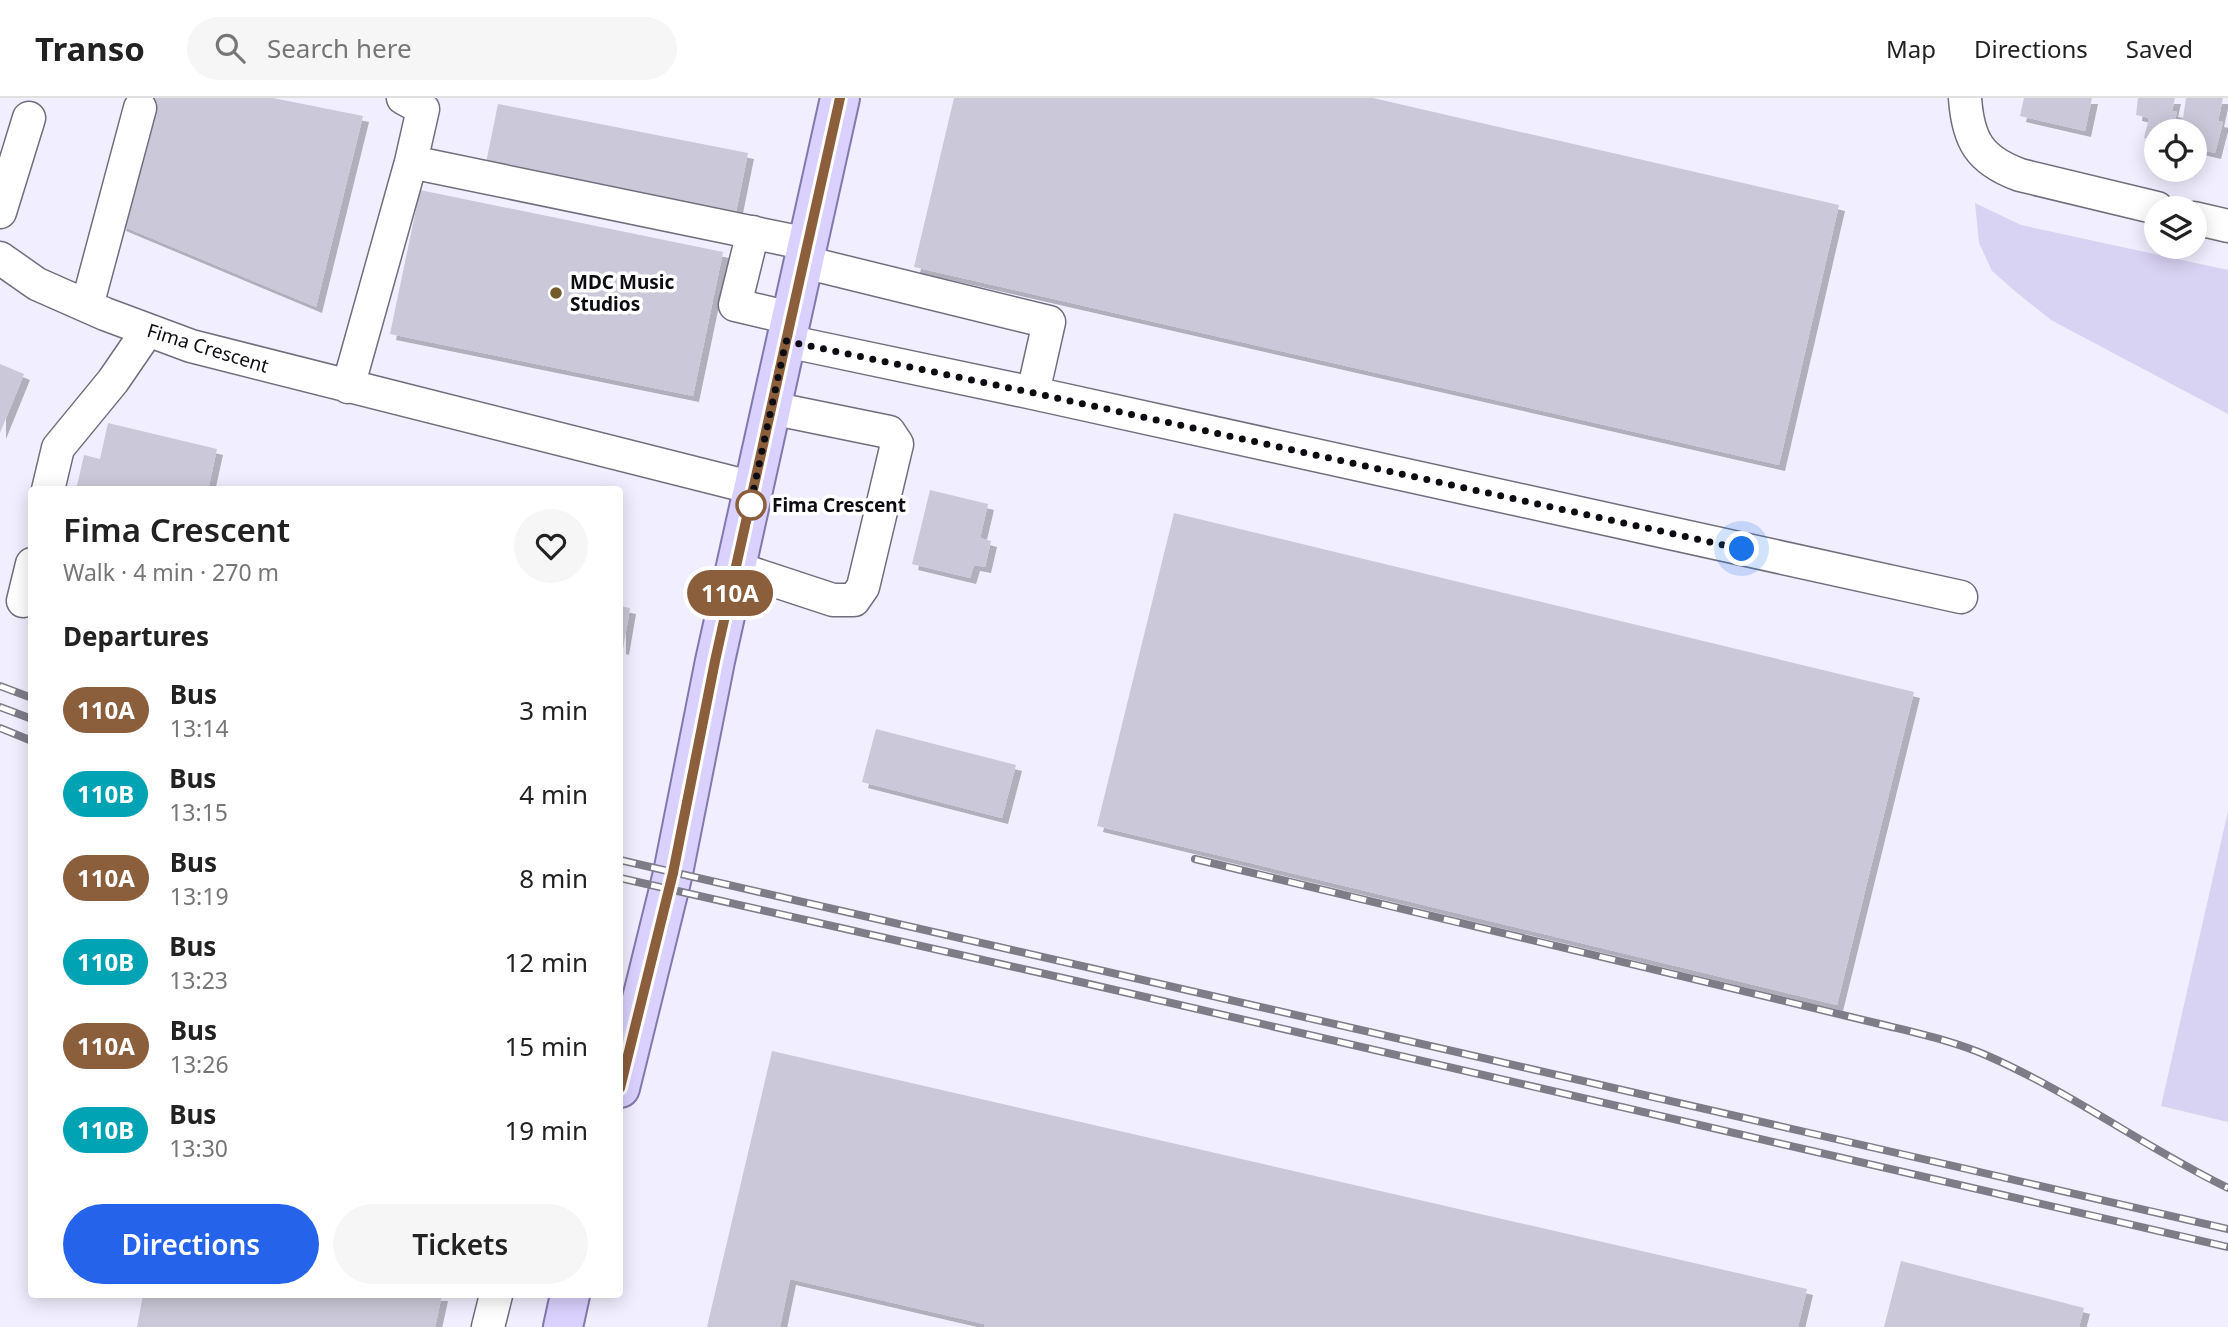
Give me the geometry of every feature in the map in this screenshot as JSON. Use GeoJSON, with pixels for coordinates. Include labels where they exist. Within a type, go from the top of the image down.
{"type":"FeatureCollection","features":[{"type":"Feature","properties":{"kind":"main road"},"geometry":{"type":"LineString","coordinates":[[623,1076],[673,873],[736,568],[840,98]]}},
{"type":"Feature","properties":{"kind":"main road"},"geometry":{"type":"LineString","coordinates":[[563,1327],[569,1298]]}},
{"type":"Feature","properties":{"kind":"street"},"geometry":{"type":"LineString","coordinates":[[348,387],[411,162],[422,109],[403,98]]}},
{"type":"Feature","properties":{"kind":"street"},"geometry":{"type":"LineString","coordinates":[[1965,98],[1971,135],[1998,167],[2144,205]]}},
{"type":"Feature","properties":{"kind":"street"},"geometry":{"type":"LineString","coordinates":[[87,306],[139,108]]}},
{"type":"Feature","properties":{"kind":"street"},"geometry":{"type":"LineString","coordinates":[[0,212],[29,118]]}},
{"type":"Feature","properties":{"kind":"street"},"geometry":{"type":"LineString","coordinates":[[411,162],[753,232],[806,253],[1049,322],[1034,393]]}},
{"type":"Feature","properties":{"kind":"street"},"geometry":{"type":"LineString","coordinates":[[2207,221],[2228,226]]}},
{"type":"Feature","properties":{"kind":"street"},"geometry":{"type":"LineString","coordinates":[[753,232],[736,305],[788,330],[1034,393],[1961,597]]}},
{"type":"Feature","properties":{"kind":"street","name":"Fima Crescent"},"geometry":{"type":"LineString","coordinates":[[0,258],[37,284],[191,346],[754,488]]}},
{"type":"Feature","properties":{"kind":"street"},"geometry":{"type":"LineString","coordinates":[[49,486],[58,448],[113,381],[148,330]]}},
{"type":"Feature","properties":{"kind":"street"},"geometry":{"type":"LineString","coordinates":[[736,568],[833,600],[854,600],[863,587],[897,444],[888,432],[771,408]]}},
{"type":"Feature","properties":{"kind":"street"},"geometry":{"type":"LineString","coordinates":[[23,600],[28,580]]}},
{"type":"Feature","properties":{"kind":"street"},"geometry":{"type":"LineString","coordinates":[[488,1327],[495,1298]]}},
{"type":"Feature","properties":{"kind":"shaded area"},"geometry":{"type":"Polygon","coordinates":[[[1975,203],[2021,225],[2144,252],[2144,259],[2177,259],[2228,270],[2228,414],[2051,320],[1992,271],[1979,243],[1975,203]]]}},
{"type":"Feature","properties":{"kind":"shaded area"},"geometry":{"type":"Polygon","coordinates":[[[2228,811],[2228,1122],[2161,1106],[2228,811]]]}},
{"type":"Feature","properties":{"kind":"building"},"geometry":{"type":"Polygon","coordinates":[[[153,98],[273,98],[363,116],[316,307],[120,225],[153,98]]]}},
{"type":"Feature","properties":{"kind":"building"},"geometry":{"type":"Polygon","coordinates":[[[954,98],[1373,98],[1839,205],[1779,465],[914,267],[954,98]]]}},
{"type":"Feature","properties":{"kind":"building"},"geometry":{"type":"Polygon","coordinates":[[[2024,98],[2092,98],[2085,131],[2020,116],[2024,98]]]}},
{"type":"Feature","properties":{"kind":"building"},"geometry":{"type":"Polygon","coordinates":[[[2138,98],[2175,98],[2172,111],[2177,112],[2175,119],[2149,119],[2136,115],[2138,98]]]}},
{"type":"Feature","properties":{"kind":"building"},"geometry":{"type":"Polygon","coordinates":[[[2186,98],[2223,98],[2218,121],[2223,122],[2215,153],[2207,151],[2207,119],[2183,119],[2186,98]]]}},
{"type":"Feature","properties":{"kind":"building"},"geometry":{"type":"Polygon","coordinates":[[[498,104],[748,153],[734,222],[485,168],[498,104]]]}},
{"type":"Feature","properties":{"kind":"building","name":"MDC Music Studios"},"geometry":{"type":"Polygon","coordinates":[[[420,190],[723,252],[693,396],[390,334],[420,190]]]}},
{"type":"Feature","properties":{"kind":"building"},"geometry":{"type":"Polygon","coordinates":[[[0,364],[24,374],[0,433],[0,364]]]}},
{"type":"Feature","properties":{"kind":"building"},"geometry":{"type":"Polygon","coordinates":[[[108,423],[217,449],[209,486],[77,486],[84,455],[100,459],[108,423]]]}},
{"type":"Feature","properties":{"kind":"building"},"geometry":{"type":"Polygon","coordinates":[[[930,490],[988,504],[980,538],[991,541],[985,567],[974,565],[970,578],[912,564],[930,490]]]}},
{"type":"Feature","properties":{"kind":"building"},"geometry":{"type":"Polygon","coordinates":[[[1174,513],[1914,692],[1837,1005],[1097,826],[1174,513]]]}},
{"type":"Feature","properties":{"kind":"building"},"geometry":{"type":"Polygon","coordinates":[[[623,607],[630,608],[623,649],[623,607]]]}},
{"type":"Feature","properties":{"kind":"building"},"geometry":{"type":"Polygon","coordinates":[[[876,729],[1016,765],[1002,818],[862,782],[876,729]]]}},
{"type":"Feature","properties":{"kind":"building"},"geometry":{"type":"Polygon","coordinates":[[[772,1051],[1807,1289],[1798,1327],[984,1327],[984,1324],[790,1279],[780,1327],[707,1327],[772,1051]]]}},
{"type":"Feature","properties":{"kind":"building"},"geometry":{"type":"Polygon","coordinates":[[[1901,1261],[2084,1308],[2079,1327],[1884,1327],[1901,1261]]]}},
{"type":"Feature","properties":{"kind":"building"},"geometry":{"type":"Polygon","coordinates":[[[142,1298],[441,1298],[435,1327],[137,1327],[142,1298]]]}},
{"type":"Feature","properties":{"kind":"railway"},"geometry":{"type":"LineString","coordinates":[[0,686],[28,696]]}},
{"type":"Feature","properties":{"kind":"railway"},"geometry":{"type":"LineString","coordinates":[[0,707],[28,718]]}},
{"type":"Feature","properties":{"kind":"railway"},"geometry":{"type":"LineString","coordinates":[[0,728],[28,739]]}},
{"type":"Feature","properties":{"kind":"railway"},"geometry":{"type":"LineString","coordinates":[[1195,859],[1962,1046],[2049,1087],[2228,1188]]}},
{"type":"Feature","properties":{"kind":"railway"},"geometry":{"type":"LineString","coordinates":[[623,861],[2228,1229]]}},
{"type":"Feature","properties":{"kind":"railway"},"geometry":{"type":"LineString","coordinates":[[623,879],[2228,1247]]}},
{"type":"Feature","properties":{"kind":"bus line","name":"110A"},"geometry":{"type":"LineString","coordinates":[[623,1076],[673,873],[715,661],[840,98]]}},
{"type":"Feature","properties":{"kind":"place","name":"MDC Music Studios"},"geometry":{"type":"Point","coordinates":[556,293]}},
{"type":"Feature","properties":{"kind":"place","name":"Fima Crescent"},"geometry":{"type":"Point","coordinates":[751,505]}},
{"type":"Feature","properties":{"kind":"route"},"geometry":{"type":"LineString","coordinates":[[751,505],[748,515],[786,341],[1742,549]]}}]}
